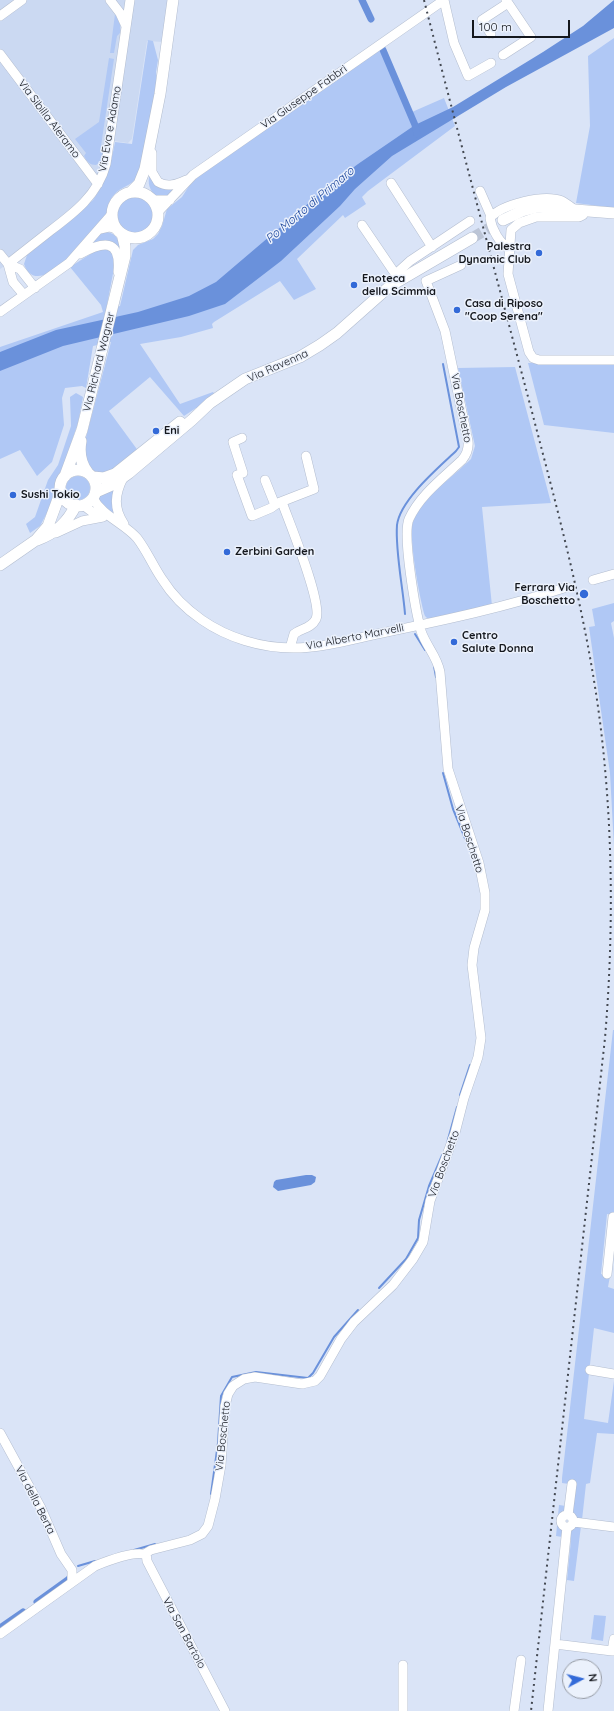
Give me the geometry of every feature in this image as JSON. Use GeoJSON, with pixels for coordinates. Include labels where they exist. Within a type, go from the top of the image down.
{"type":"FeatureCollection","features":[{"type":"Feature","properties":{"kind":"main road"},"geometry":{"type":"LineString","coordinates":[[131,192],[139,184],[145,170],[154,131],[173,0]]}},
{"type":"Feature","properties":{"kind":"main road"},"geometry":{"type":"LineString","coordinates":[[145,170],[146,188],[158,212]]}},
{"type":"Feature","properties":{"kind":"main road"},"geometry":{"type":"LineString","coordinates":[[112,214],[117,200],[122,195],[131,192],[143,193],[151,198]]}},
{"type":"Feature","properties":{"kind":"main road"},"geometry":{"type":"LineString","coordinates":[[504,220],[530,208],[543,207],[614,213]]}},
{"type":"Feature","properties":{"kind":"main road","name":"Via Richard Wagner"},"geometry":{"type":"LineString","coordinates":[[125,256],[139,238],[146,236],[154,229],[158,220],[158,212]]}},
{"type":"Feature","properties":{"kind":"main road","name":"Via Richard Wagner"},"geometry":{"type":"LineString","coordinates":[[65,476],[82,430],[125,256],[125,246],[113,222],[112,214]]}},
{"type":"Feature","properties":{"kind":"main road"},"geometry":{"type":"LineString","coordinates":[[119,232],[128,237],[139,238]]}},
{"type":"Feature","properties":{"kind":"main road","name":"Via Ravenna"},"geometry":{"type":"LineString","coordinates":[[36,540],[57,531],[65,524],[80,505],[123,478],[181,426],[191,414],[200,412],[245,379],[300,357],[320,345],[337,333],[390,286],[472,238]]}},
{"type":"Feature","properties":{"kind":"main road","name":"Via Ravenna"},"geometry":{"type":"LineString","coordinates":[[0,566],[36,540],[48,526],[61,492],[61,484],[65,476],[75,470],[80,470],[90,475],[104,478],[114,474],[181,426]]}},
{"type":"Feature","properties":{"kind":"main road","name":"Via Richard Wagner"},"geometry":{"type":"LineString","coordinates":[[82,430],[80,451],[83,464],[90,475]]}},
{"type":"Feature","properties":{"kind":"main road"},"geometry":{"type":"LineString","coordinates":[[90,475],[96,484],[94,495]]}},
{"type":"Feature","properties":{"kind":"main road"},"geometry":{"type":"LineString","coordinates":[[61,492],[68,502],[80,505]]}},
{"type":"Feature","properties":{"kind":"street"},"geometry":{"type":"LineString","coordinates":[[0,16],[22,0]]}},
{"type":"Feature","properties":{"kind":"street"},"geometry":{"type":"LineString","coordinates":[[110,0],[120,13],[126,26]]}},
{"type":"Feature","properties":{"kind":"street","name":"Via Eva e Adamo"},"geometry":{"type":"LineString","coordinates":[[8,264],[78,209],[89,198],[98,184],[106,164],[130,0]]}},
{"type":"Feature","properties":{"kind":"street","name":"Via Giuseppe Fabbri"},"geometry":{"type":"LineString","coordinates":[[158,212],[189,178],[444,0],[454,42],[468,76],[491,63]]}},
{"type":"Feature","properties":{"kind":"street"},"geometry":{"type":"LineString","coordinates":[[491,34],[482,20],[507,1],[532,37],[503,55]]}},
{"type":"Feature","properties":{"kind":"street","name":"Via Sibilla Aleramo"},"geometry":{"type":"LineString","coordinates":[[0,54],[98,184]]}},
{"type":"Feature","properties":{"kind":"street"},"geometry":{"type":"LineString","coordinates":[[154,131],[151,166],[156,180],[160,184],[169,185],[178,184],[189,178]]}},
{"type":"Feature","properties":{"kind":"street"},"geometry":{"type":"LineString","coordinates":[[391,184],[432,247]]}},
{"type":"Feature","properties":{"kind":"street"},"geometry":{"type":"LineString","coordinates":[[480,191],[501,241],[508,249]]}},
{"type":"Feature","properties":{"kind":"street"},"geometry":{"type":"LineString","coordinates":[[151,198],[170,200]]}},
{"type":"Feature","properties":{"kind":"street"},"geometry":{"type":"LineString","coordinates":[[491,218],[517,204],[528,201],[562,201],[580,210],[583,215],[579,217],[541,217],[526,220],[516,225],[511,230],[508,249],[508,274],[529,352],[533,358],[539,360],[614,360]]}},
{"type":"Feature","properties":{"kind":"street"},"geometry":{"type":"LineString","coordinates":[[0,312],[77,256],[112,214]]}},
{"type":"Feature","properties":{"kind":"street","name":"Via Ravenna"},"geometry":{"type":"LineString","coordinates":[[390,286],[396,275],[410,261],[470,221]]}},
{"type":"Feature","properties":{"kind":"street"},"geometry":{"type":"LineString","coordinates":[[362,225],[396,275]]}},
{"type":"Feature","properties":{"kind":"street"},"geometry":{"type":"LineString","coordinates":[[100,229],[109,228],[119,232]]}},
{"type":"Feature","properties":{"kind":"street","name":"Via Richard Wagner"},"geometry":{"type":"LineString","coordinates":[[77,256],[98,245],[107,245],[115,249],[119,260],[116,294]]}},
{"type":"Feature","properties":{"kind":"street"},"geometry":{"type":"LineString","coordinates":[[0,254],[8,264],[13,282],[24,296]]}},
{"type":"Feature","properties":{"kind":"street"},"geometry":{"type":"LineString","coordinates":[[8,264],[20,269],[35,288]]}},
{"type":"Feature","properties":{"kind":"street","name":"Via Boschetto"},"geometry":{"type":"LineString","coordinates":[[0,1634],[95,1566],[106,1561],[137,1554],[146,1554],[151,1550],[195,1538],[204,1532],[208,1526],[214,1504],[221,1465],[224,1406],[228,1394],[233,1386],[244,1379],[255,1377],[302,1384],[315,1381],[320,1376],[335,1347],[348,1330],[393,1285],[408,1267],[423,1242],[430,1201],[455,1133],[464,1098],[478,1057],[482,1038],[472,965],[474,948],[484,916],[485,899],[478,863],[448,769],[439,668],[437,659],[422,634],[420,625],[412,588],[407,524],[426,494],[468,452],[469,445],[445,331],[426,282],[461,265]]}},
{"type":"Feature","properties":{"kind":"street"},"geometry":{"type":"LineString","coordinates":[[242,438],[233,442],[243,473],[237,475],[252,516],[314,490],[306,456]]}},
{"type":"Feature","properties":{"kind":"street","name":"Via Alberto Marvelli"},"geometry":{"type":"LineString","coordinates":[[123,478],[116,500],[118,513],[125,527]]}},
{"type":"Feature","properties":{"kind":"street","name":"Via Alberto Marvelli"},"geometry":{"type":"LineString","coordinates":[[266,480],[278,504],[309,577],[318,611],[313,624],[294,634],[290,648]]}},
{"type":"Feature","properties":{"kind":"street","name":"Via Alberto Marvelli"},"geometry":{"type":"LineString","coordinates":[[94,495],[98,507],[116,519],[142,545],[170,590],[182,604],[199,618],[215,628],[238,638],[258,644],[290,648],[320,646],[420,625]]}},
{"type":"Feature","properties":{"kind":"street"},"geometry":{"type":"LineString","coordinates":[[80,505],[96,515],[116,519]]}},
{"type":"Feature","properties":{"kind":"street"},"geometry":{"type":"LineString","coordinates":[[48,536],[82,521],[103,517]]}},
{"type":"Feature","properties":{"kind":"street"},"geometry":{"type":"LineString","coordinates":[[593,580],[614,574]]}},
{"type":"Feature","properties":{"kind":"street"},"geometry":{"type":"LineString","coordinates":[[420,625],[491,610],[567,587]]}},
{"type":"Feature","properties":{"kind":"street"},"geometry":{"type":"LineString","coordinates":[[607,1274],[612,1248],[613,1217]]}},
{"type":"Feature","properties":{"kind":"street"},"geometry":{"type":"LineString","coordinates":[[590,1370],[614,1374]]}},
{"type":"Feature","properties":{"kind":"street","name":"Via della Berta"},"geometry":{"type":"LineString","coordinates":[[0,1433],[36,1499],[62,1554],[70,1566],[73,1574],[72,1582]]}},
{"type":"Feature","properties":{"kind":"street"},"geometry":{"type":"LineString","coordinates":[[548,1711],[570,1521],[572,1484]]}},
{"type":"Feature","properties":{"kind":"street"},"geometry":{"type":"LineString","coordinates":[[570,1521],[614,1527]]}},
{"type":"Feature","properties":{"kind":"street","name":"Via San Bartolo"},"geometry":{"type":"LineString","coordinates":[[146,1554],[147,1561],[169,1605],[225,1711]]}},
{"type":"Feature","properties":{"kind":"street"},"geometry":{"type":"LineString","coordinates":[[70,1566],[80,1570],[95,1566]]}},
{"type":"Feature","properties":{"kind":"street"},"geometry":{"type":"LineString","coordinates":[[555,1644],[612,1651],[614,1639]]}},
{"type":"Feature","properties":{"kind":"street"},"geometry":{"type":"LineString","coordinates":[[514,1711],[521,1660]]}},
{"type":"Feature","properties":{"kind":"street"},"geometry":{"type":"LineString","coordinates":[[403,1665],[403,1711]]}},
{"type":"Feature","properties":{"kind":"shaded area"},"geometry":{"type":"Polygon","coordinates":[[[0,0],[168,0],[163,42],[147,41],[132,139],[128,143],[114,141],[106,177],[27,251],[0,269],[0,0]]]}},
{"type":"Feature","properties":{"kind":"shaded area"},"geometry":{"type":"Polygon","coordinates":[[[115,14],[120,24],[120,33],[117,36],[114,53],[110,53],[115,14]]]}},
{"type":"Feature","properties":{"kind":"shaded area"},"geometry":{"type":"Polygon","coordinates":[[[614,38],[614,208],[576,203],[590,126],[588,56],[614,38]]]}},
{"type":"Feature","properties":{"kind":"shaded area"},"geometry":{"type":"Polygon","coordinates":[[[148,40],[153,41],[158,60],[156,72],[157,85],[138,176],[135,180],[112,197],[105,217],[67,260],[51,272],[35,276],[29,272],[24,264],[27,255],[93,200],[107,172],[112,158],[115,142],[132,144],[148,40]]]}},
{"type":"Feature","properties":{"kind":"shaded area"},"geometry":{"type":"Polygon","coordinates":[[[384,47],[412,112],[444,98],[455,126],[368,191],[362,197],[366,204],[345,218],[343,215],[297,259],[316,289],[294,300],[280,281],[214,322],[212,324],[213,328],[181,337],[140,344],[180,404],[213,392],[216,396],[199,411],[196,408],[184,416],[150,377],[109,411],[139,452],[115,472],[97,474],[85,462],[85,441],[111,342],[93,346],[86,388],[82,386],[65,388],[62,398],[64,425],[52,462],[37,476],[20,450],[0,459],[0,347],[103,312],[101,305],[70,267],[100,248],[112,251],[115,263],[106,310],[120,306],[133,250],[138,245],[153,239],[158,234],[167,209],[182,197],[189,186],[201,174],[384,47]]]}},
{"type":"Feature","properties":{"kind":"shaded area"},"geometry":{"type":"Polygon","coordinates":[[[109,58],[114,59],[101,146],[106,147],[102,161],[94,165],[90,164],[86,160],[84,156],[86,153],[75,139],[99,122],[109,58]]]}},
{"type":"Feature","properties":{"kind":"shaded area"},"geometry":{"type":"Polygon","coordinates":[[[150,173],[175,188],[168,197],[158,197],[153,192],[149,183],[150,173]]]}},
{"type":"Feature","properties":{"kind":"shaded area"},"geometry":{"type":"Polygon","coordinates":[[[135,195],[143,197],[149,201],[153,207],[155,215],[153,223],[149,229],[143,233],[135,235],[127,233],[121,229],[117,223],[115,215],[117,207],[121,201],[127,197],[135,195]]]}},
{"type":"Feature","properties":{"kind":"shaded area"},"geometry":{"type":"Polygon","coordinates":[[[106,232],[115,236],[119,241],[122,251],[89,247],[100,234],[106,232]]]}},
{"type":"Feature","properties":{"kind":"shaded area"},"geometry":{"type":"Polygon","coordinates":[[[528,363],[614,364],[614,433],[544,425],[528,363]]]}},
{"type":"Feature","properties":{"kind":"shaded area"},"geometry":{"type":"Polygon","coordinates":[[[515,367],[551,503],[482,507],[492,606],[431,619],[427,618],[423,608],[415,568],[412,540],[413,522],[424,504],[431,496],[471,459],[475,446],[458,368],[515,367]]]}},
{"type":"Feature","properties":{"kind":"shaded area"},"geometry":{"type":"Polygon","coordinates":[[[76,393],[83,397],[78,423],[48,511],[40,526],[30,533],[26,524],[35,517],[48,480],[58,465],[71,426],[70,397],[76,393]]]}},
{"type":"Feature","properties":{"kind":"shaded area"},"geometry":{"type":"Polygon","coordinates":[[[73,476],[83,476],[90,483],[90,493],[83,500],[73,500],[66,493],[66,483],[73,476]]]}},
{"type":"Feature","properties":{"kind":"shaded area"},"geometry":{"type":"Polygon","coordinates":[[[116,486],[116,515],[105,509],[97,497],[116,486]]]}},
{"type":"Feature","properties":{"kind":"shaded area"},"geometry":{"type":"Polygon","coordinates":[[[614,603],[614,621],[611,623],[614,638],[614,847],[610,773],[589,627],[595,626],[592,609],[614,603]]]}},
{"type":"Feature","properties":{"kind":"shaded area"},"geometry":{"type":"Polygon","coordinates":[[[613,1030],[614,1215],[607,1214],[601,1274],[610,1276],[608,1287],[614,1289],[614,1333],[594,1328],[584,1419],[608,1423],[614,1381],[614,1434],[597,1433],[590,1483],[586,1484],[582,1520],[575,1517],[570,1511],[576,1485],[562,1483],[562,1478],[613,1030]]]}},
{"type":"Feature","properties":{"kind":"shaded area"},"geometry":{"type":"Polygon","coordinates":[[[559,1505],[566,1506],[560,1520],[563,1531],[562,1537],[556,1536],[559,1505]]]}},
{"type":"Feature","properties":{"kind":"shaded area"},"geometry":{"type":"Polygon","coordinates":[[[576,1526],[581,1526],[574,1581],[567,1580],[571,1540],[569,1538],[570,1529],[576,1526]]]}},
{"type":"Feature","properties":{"kind":"shaded area"},"geometry":{"type":"Polygon","coordinates":[[[594,1615],[606,1616],[603,1641],[591,1639],[594,1615]]]}},
{"type":"Feature","properties":{"kind":"water","name":"Po Morto di Primaro"},"geometry":{"type":"Polygon","coordinates":[[[614,0],[614,28],[506,87],[392,156],[355,189],[340,206],[281,261],[225,304],[189,316],[63,346],[0,371],[0,352],[56,330],[138,312],[189,296],[216,282],[330,185],[358,164],[415,125],[453,107],[543,52],[583,26],[614,0]]]}},
{"type":"Feature","properties":{"kind":"water"},"geometry":{"type":"Polygon","coordinates":[[[306,1175],[316,1177],[315,1182],[311,1185],[278,1191],[273,1187],[276,1180],[306,1175]]]}},
{"type":"Feature","properties":{"kind":"waterway"},"geometry":{"type":"LineString","coordinates":[[362,0],[371,19]]}},
{"type":"Feature","properties":{"kind":"waterway"},"geometry":{"type":"LineString","coordinates":[[383,50],[415,125],[417,134]]}},
{"type":"Feature","properties":{"kind":"waterway"},"geometry":{"type":"LineString","coordinates":[[405,614],[397,546],[397,525],[400,515],[412,495],[459,447],[443,364]]}},
{"type":"Feature","properties":{"kind":"waterway"},"geometry":{"type":"LineString","coordinates":[[415,634],[425,650]]}},
{"type":"Feature","properties":{"kind":"waterway"},"geometry":{"type":"LineString","coordinates":[[434,666],[436,677]]}},
{"type":"Feature","properties":{"kind":"waterway"},"geometry":{"type":"LineString","coordinates":[[443,773],[453,809],[471,853]]}},
{"type":"Feature","properties":{"kind":"waterway"},"geometry":{"type":"LineString","coordinates":[[460,1095],[470,1065]]}},
{"type":"Feature","properties":{"kind":"waterway"},"geometry":{"type":"LineString","coordinates":[[447,1143],[457,1107]]}},
{"type":"Feature","properties":{"kind":"waterway"},"geometry":{"type":"LineString","coordinates":[[379,1288],[406,1259],[418,1238],[419,1220],[429,1186],[443,1153]]}},
{"type":"Feature","properties":{"kind":"waterway"},"geometry":{"type":"LineString","coordinates":[[211,1494],[218,1443],[221,1396],[232,1377],[256,1372],[308,1378],[313,1373],[334,1337],[358,1310]]}},
{"type":"Feature","properties":{"kind":"waterway"},"geometry":{"type":"LineString","coordinates":[[134,1550],[155,1544]]}},
{"type":"Feature","properties":{"kind":"waterway"},"geometry":{"type":"LineString","coordinates":[[78,1566],[95,1561]]}},
{"type":"Feature","properties":{"kind":"waterway"},"geometry":{"type":"LineString","coordinates":[[37,1602],[69,1579],[72,1574]]}},
{"type":"Feature","properties":{"kind":"waterway"},"geometry":{"type":"LineString","coordinates":[[0,1628],[23,1612]]}},
{"type":"Feature","properties":{"kind":"tunnel"},"geometry":{"type":"LineString","coordinates":[[472,238],[503,220]]}},
{"type":"Feature","properties":{"kind":"railway"},"geometry":{"type":"LineString","coordinates":[[424,0],[542,449],[579,600],[599,714],[607,795],[611,876],[611,916],[605,1038],[531,1711]]}},
{"type":"Feature","properties":{"kind":"place","name":"Palestra Dynamic Club"},"geometry":{"type":"Point","coordinates":[539,253]}},
{"type":"Feature","properties":{"kind":"place","name":"Enoteca della Scimmia"},"geometry":{"type":"Point","coordinates":[354,285]}},
{"type":"Feature","properties":{"kind":"place","name":"Casa di Riposo \"Coop Serena\""},"geometry":{"type":"Point","coordinates":[457,310]}},
{"type":"Feature","properties":{"kind":"place","name":"Eni"},"geometry":{"type":"Point","coordinates":[156,431]}},
{"type":"Feature","properties":{"kind":"place","name":"Sushi Tokio"},"geometry":{"type":"Point","coordinates":[13,495]}},
{"type":"Feature","properties":{"kind":"place","name":"Zerbini Garden"},"geometry":{"type":"Point","coordinates":[227,552]}},
{"type":"Feature","properties":{"kind":"place","name":"Ferrara Via Boschetto"},"geometry":{"type":"Point","coordinates":[584,594]}},
{"type":"Feature","properties":{"kind":"place","name":"Centro Salute Donna"},"geometry":{"type":"Point","coordinates":[454,642]}}]}
